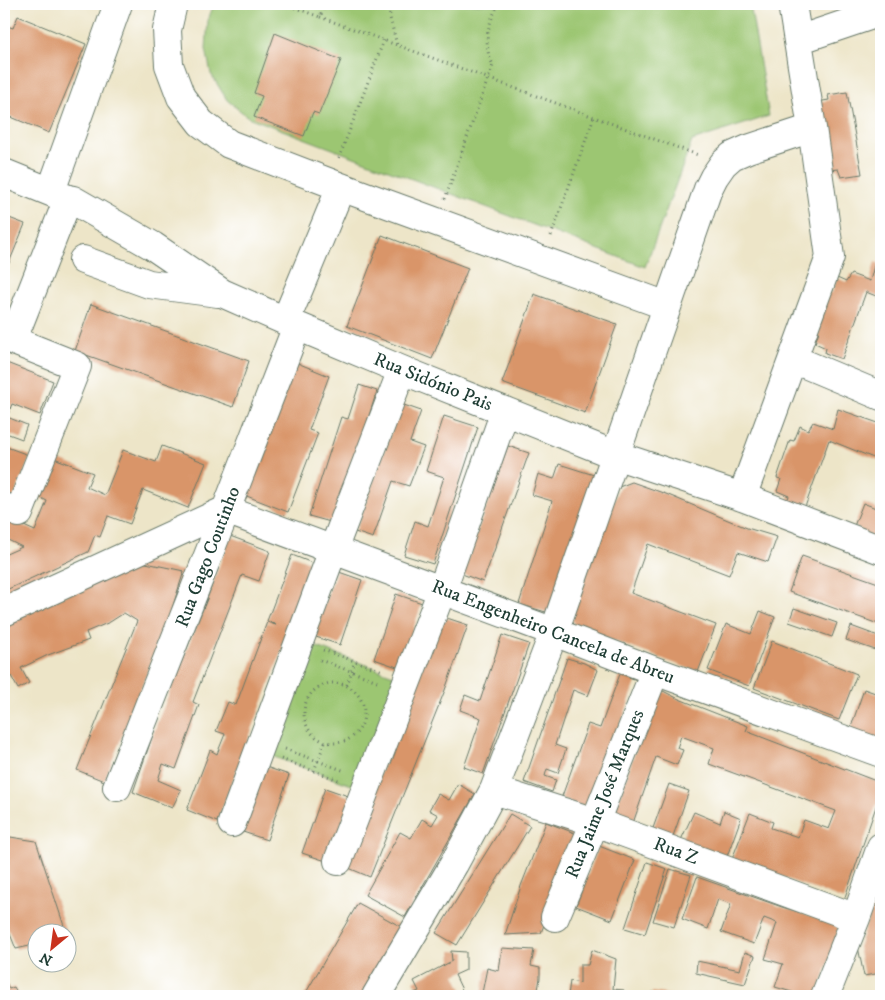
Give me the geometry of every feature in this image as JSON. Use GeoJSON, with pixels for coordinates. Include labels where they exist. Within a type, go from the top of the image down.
{"type":"FeatureCollection","features":[{"type":"Feature","properties":{"kind":"street"},"geometry":{"type":"LineString","coordinates":[[4,507],[18,513],[77,366],[11,330],[59,195],[118,4]]}},
{"type":"Feature","properties":{"kind":"street"},"geometry":{"type":"LineString","coordinates":[[174,4],[167,30],[169,65],[181,96],[200,122],[229,144],[667,306]]}},
{"type":"Feature","properties":{"kind":"street"},"geometry":{"type":"LineString","coordinates":[[742,497],[830,257],[792,4]]}},
{"type":"Feature","properties":{"kind":"street"},"geometry":{"type":"LineString","coordinates":[[798,40],[881,12]]}},
{"type":"Feature","properties":{"kind":"street"},"geometry":{"type":"LineString","coordinates":[[376,996],[454,864],[494,790],[554,632],[714,176],[732,156],[812,128]]}},
{"type":"Feature","properties":{"kind":"street","name":"Rua Sidónio Pais"},"geometry":{"type":"LineString","coordinates":[[4,172],[72,200],[152,246],[222,293],[291,323],[402,370],[615,454],[742,497],[881,550]]}},
{"type":"Feature","properties":{"kind":"street","name":"Rua Gago Coutinho"},"geometry":{"type":"LineString","coordinates":[[117,787],[226,510],[291,323],[336,185]]}},
{"type":"Feature","properties":{"kind":"street"},"geometry":{"type":"LineString","coordinates":[[83,260],[149,284],[222,293]]}},
{"type":"Feature","properties":{"kind":"street"},"geometry":{"type":"LineString","coordinates":[[793,359],[881,396]]}},
{"type":"Feature","properties":{"kind":"street"},"geometry":{"type":"LineString","coordinates":[[232,823],[270,750],[307,650],[333,550],[402,370]]}},
{"type":"Feature","properties":{"kind":"street"},"geometry":{"type":"LineString","coordinates":[[338,861],[358,781],[396,682],[442,590],[506,412]]}},
{"type":"Feature","properties":{"kind":"street"},"geometry":{"type":"LineString","coordinates":[[4,612],[226,510]]}},
{"type":"Feature","properties":{"kind":"street","name":"Rua Engenheiro Cancela de Abreu"},"geometry":{"type":"LineString","coordinates":[[226,510],[655,671],[881,753]]}},
{"type":"Feature","properties":{"kind":"street","name":"Rua Jaime José Marques"},"geometry":{"type":"LineString","coordinates":[[555,917],[596,822],[655,671]]}},
{"type":"Feature","properties":{"kind":"street","name":"Rua Z"},"geometry":{"type":"LineString","coordinates":[[494,790],[596,822],[856,918]]}},
{"type":"Feature","properties":{"kind":"street"},"geometry":{"type":"LineString","coordinates":[[825,996],[856,918],[881,847]]}},
{"type":"Feature","properties":{"kind":"path"},"geometry":{"type":"LineString","coordinates":[[285,4],[723,164]]}},
{"type":"Feature","properties":{"kind":"path"},"geometry":{"type":"LineString","coordinates":[[320,18],[325,6],[335,4]]}},
{"type":"Feature","properties":{"kind":"path"},"geometry":{"type":"LineString","coordinates":[[389,4],[390,18],[397,45]]}},
{"type":"Feature","properties":{"kind":"path"},"geometry":{"type":"LineString","coordinates":[[437,222],[493,65],[488,50],[488,32],[499,4]]}},
{"type":"Feature","properties":{"kind":"path"},"geometry":{"type":"LineString","coordinates":[[336,185],[384,40]]}},
{"type":"Feature","properties":{"kind":"path"},"geometry":{"type":"LineString","coordinates":[[543,261],[594,117]]}},
{"type":"Feature","properties":{"kind":"path"},"geometry":{"type":"LineString","coordinates":[[307,650],[356,661],[396,682]]}},
{"type":"Feature","properties":{"kind":"path"},"geometry":{"type":"LineString","coordinates":[[307,650],[352,672],[396,682]]}},
{"type":"Feature","properties":{"kind":"path"},"geometry":{"type":"LineString","coordinates":[[347,685],[356,661]]}},
{"type":"Feature","properties":{"kind":"path"},"geometry":{"type":"LineString","coordinates":[[334,682],[347,685],[354,689],[361,697],[365,707],[365,718],[362,728],[355,736],[346,741],[336,744],[325,742],[310,732],[304,714],[305,704],[309,695],[325,683],[334,682]]}},
{"type":"Feature","properties":{"kind":"path"},"geometry":{"type":"LineString","coordinates":[[314,771],[325,742]]}},
{"type":"Feature","properties":{"kind":"path"},"geometry":{"type":"LineString","coordinates":[[270,750],[318,761],[358,781]]}},
{"type":"Feature","properties":{"kind":"path"},"geometry":{"type":"LineString","coordinates":[[270,750],[314,771],[358,781]]}},
{"type":"Feature","properties":{"kind":"green space"},"geometry":{"type":"Polygon","coordinates":[[[214,4],[750,4],[769,116],[692,141],[645,267],[248,117],[227,100],[211,74],[206,49],[208,20],[214,4]]]}},
{"type":"Feature","properties":{"kind":"green space"},"geometry":{"type":"Polygon","coordinates":[[[309,644],[396,676],[357,787],[269,755],[309,644]]]}},
{"type":"Feature","properties":{"kind":"building"},"geometry":{"type":"Polygon","coordinates":[[[18,16],[86,44],[49,133],[4,114],[4,25],[13,28],[18,16]]]}},
{"type":"Feature","properties":{"kind":"building"},"geometry":{"type":"Polygon","coordinates":[[[275,33],[341,60],[319,114],[313,112],[304,136],[254,117],[262,96],[254,93],[275,33]]]}},
{"type":"Feature","properties":{"kind":"building"},"geometry":{"type":"Polygon","coordinates":[[[847,92],[862,174],[841,177],[838,169],[828,170],[817,102],[829,100],[828,95],[847,92]]]}},
{"type":"Feature","properties":{"kind":"building"},"geometry":{"type":"Polygon","coordinates":[[[4,216],[25,224],[4,275],[4,216]]]}},
{"type":"Feature","properties":{"kind":"building"},"geometry":{"type":"Polygon","coordinates":[[[382,235],[468,268],[432,359],[347,326],[382,235]]]}},
{"type":"Feature","properties":{"kind":"building"},"geometry":{"type":"Polygon","coordinates":[[[875,262],[881,264],[881,298],[866,292],[842,359],[825,353],[826,348],[815,343],[819,331],[814,330],[828,292],[832,293],[837,278],[846,282],[851,274],[870,281],[875,262]]]}},
{"type":"Feature","properties":{"kind":"building"},"geometry":{"type":"Polygon","coordinates":[[[534,294],[617,324],[585,413],[502,383],[534,294]]]}},
{"type":"Feature","properties":{"kind":"building"},"geometry":{"type":"Polygon","coordinates":[[[91,304],[249,361],[233,407],[75,351],[91,304]]]}},
{"type":"Feature","properties":{"kind":"building"},"geometry":{"type":"Polygon","coordinates":[[[4,362],[53,381],[40,415],[12,404],[7,417],[27,425],[22,439],[6,433],[4,438],[4,362]]]}},
{"type":"Feature","properties":{"kind":"building"},"geometry":{"type":"Polygon","coordinates":[[[295,362],[329,376],[309,430],[318,433],[288,512],[244,495],[295,362]]]}},
{"type":"Feature","properties":{"kind":"building"},"geometry":{"type":"Polygon","coordinates":[[[359,385],[377,391],[334,523],[309,516],[341,417],[348,419],[359,385]]]}},
{"type":"Feature","properties":{"kind":"building"},"geometry":{"type":"Polygon","coordinates":[[[401,404],[421,411],[410,442],[424,447],[409,486],[393,481],[373,538],[355,532],[401,404]]]}},
{"type":"Feature","properties":{"kind":"building"},"geometry":{"type":"Polygon","coordinates":[[[838,409],[881,424],[881,461],[829,440],[805,507],[787,501],[789,496],[777,491],[781,479],[777,478],[790,440],[794,441],[800,426],[808,430],[813,422],[833,429],[838,409]]]}},
{"type":"Feature","properties":{"kind":"building"},"geometry":{"type":"Polygon","coordinates":[[[444,416],[478,427],[433,564],[404,555],[415,521],[428,526],[444,477],[426,471],[444,416]]]}},
{"type":"Feature","properties":{"kind":"building"},"geometry":{"type":"Polygon","coordinates":[[[4,446],[31,456],[14,498],[4,494],[4,446]]]}},
{"type":"Feature","properties":{"kind":"building"},"geometry":{"type":"Polygon","coordinates":[[[162,446],[206,463],[188,508],[143,490],[130,524],[108,516],[100,537],[95,535],[88,552],[4,591],[4,555],[22,547],[8,540],[4,549],[4,517],[35,531],[47,501],[39,497],[54,458],[93,473],[87,487],[105,495],[123,450],[156,462],[162,446]]]}},
{"type":"Feature","properties":{"kind":"building"},"geometry":{"type":"Polygon","coordinates":[[[508,446],[529,453],[483,582],[462,574],[508,446]]]}},
{"type":"Feature","properties":{"kind":"building"},"geometry":{"type":"Polygon","coordinates":[[[559,464],[594,475],[549,613],[519,604],[552,501],[532,495],[538,474],[554,479],[559,464]]]}},
{"type":"Feature","properties":{"kind":"building"},"geometry":{"type":"Polygon","coordinates":[[[632,482],[747,528],[777,537],[768,562],[738,552],[729,575],[648,544],[631,593],[716,625],[698,672],[575,627],[570,615],[619,487],[632,482]]]}},
{"type":"Feature","properties":{"kind":"building"},"geometry":{"type":"Polygon","coordinates":[[[863,503],[881,510],[881,544],[854,526],[863,503]]]}},
{"type":"Feature","properties":{"kind":"building"},"geometry":{"type":"Polygon","coordinates":[[[230,536],[270,551],[259,581],[242,575],[193,702],[199,705],[176,769],[163,764],[158,780],[181,790],[172,808],[133,792],[157,723],[230,536]]]}},
{"type":"Feature","properties":{"kind":"building"},"geometry":{"type":"Polygon","coordinates":[[[292,555],[315,564],[217,822],[187,810],[210,750],[217,754],[225,734],[216,731],[228,702],[236,705],[267,622],[276,625],[267,621],[292,555]]]}},
{"type":"Feature","properties":{"kind":"building"},"geometry":{"type":"Polygon","coordinates":[[[802,556],[881,584],[881,625],[789,592],[802,556]]]}},
{"type":"Feature","properties":{"kind":"building"},"geometry":{"type":"Polygon","coordinates":[[[141,562],[184,571],[167,624],[104,781],[77,770],[137,621],[124,613],[110,622],[86,632],[89,640],[48,655],[21,668],[29,683],[18,689],[10,674],[4,677],[4,622],[141,562]]]}},
{"type":"Feature","properties":{"kind":"building"},"geometry":{"type":"Polygon","coordinates":[[[336,571],[362,580],[340,645],[313,636],[336,571]]]}},
{"type":"Feature","properties":{"kind":"building"},"geometry":{"type":"Polygon","coordinates":[[[396,594],[422,603],[400,668],[374,659],[396,594]]]}},
{"type":"Feature","properties":{"kind":"building"},"geometry":{"type":"Polygon","coordinates":[[[794,608],[837,623],[832,637],[789,622],[794,608]]]}},
{"type":"Feature","properties":{"kind":"building"},"geometry":{"type":"Polygon","coordinates":[[[760,611],[775,617],[749,686],[708,670],[726,624],[751,634],[760,611]]]}},
{"type":"Feature","properties":{"kind":"building"},"geometry":{"type":"Polygon","coordinates":[[[441,616],[468,625],[445,690],[370,877],[344,866],[441,616]]]}},
{"type":"Feature","properties":{"kind":"building"},"geometry":{"type":"Polygon","coordinates":[[[851,626],[881,637],[881,652],[846,640],[851,626]]]}},
{"type":"Feature","properties":{"kind":"building"},"geometry":{"type":"Polygon","coordinates":[[[502,635],[529,644],[483,774],[464,767],[481,718],[460,710],[465,695],[480,701],[502,635]]]}},
{"type":"Feature","properties":{"kind":"building"},"geometry":{"type":"Polygon","coordinates":[[[772,641],[857,674],[839,720],[754,688],[772,641]]]}},
{"type":"Feature","properties":{"kind":"building"},"geometry":{"type":"Polygon","coordinates":[[[567,658],[598,670],[588,696],[573,690],[555,745],[566,749],[558,773],[547,769],[545,776],[556,780],[552,792],[524,782],[567,658]]]}},
{"type":"Feature","properties":{"kind":"building"},"geometry":{"type":"Polygon","coordinates":[[[620,674],[637,680],[590,810],[561,799],[588,724],[600,728],[620,674]]]}},
{"type":"Feature","properties":{"kind":"building"},"geometry":{"type":"Polygon","coordinates":[[[657,688],[679,699],[748,726],[746,731],[881,783],[881,792],[844,900],[732,859],[750,813],[773,822],[771,828],[798,837],[804,820],[829,829],[836,811],[709,764],[714,748],[681,736],[677,748],[683,750],[677,765],[656,757],[633,823],[613,816],[657,688]]]}},
{"type":"Feature","properties":{"kind":"building"},"geometry":{"type":"Polygon","coordinates":[[[864,689],[881,695],[881,741],[850,730],[864,689]]]}},
{"type":"Feature","properties":{"kind":"building"},"geometry":{"type":"Polygon","coordinates":[[[263,766],[289,775],[267,840],[240,831],[263,766]]]}},
{"type":"Feature","properties":{"kind":"building"},"geometry":{"type":"Polygon","coordinates":[[[458,784],[475,794],[405,917],[365,895],[400,832],[411,838],[422,819],[432,825],[438,815],[429,810],[438,794],[449,800],[458,784]]]}},
{"type":"Feature","properties":{"kind":"building"},"geometry":{"type":"Polygon","coordinates":[[[669,784],[689,791],[672,839],[652,831],[669,784]]]}},
{"type":"Feature","properties":{"kind":"building"},"geometry":{"type":"Polygon","coordinates":[[[325,788],[351,797],[329,862],[302,853],[325,788]]]}},
{"type":"Feature","properties":{"kind":"building"},"geometry":{"type":"Polygon","coordinates":[[[724,811],[741,818],[726,859],[680,842],[694,812],[720,823],[724,811]]]}},
{"type":"Feature","properties":{"kind":"building"},"geometry":{"type":"Polygon","coordinates":[[[510,814],[530,826],[457,945],[436,933],[510,814]]]}},
{"type":"Feature","properties":{"kind":"building"},"geometry":{"type":"Polygon","coordinates":[[[546,822],[577,834],[541,933],[505,935],[521,886],[546,822]]]}},
{"type":"Feature","properties":{"kind":"building"},"geometry":{"type":"Polygon","coordinates":[[[4,836],[36,841],[63,922],[28,922],[28,946],[16,949],[4,919],[4,836]]]}},
{"type":"Feature","properties":{"kind":"building"},"geometry":{"type":"Polygon","coordinates":[[[599,846],[635,860],[612,920],[576,906],[599,846]]]}},
{"type":"Feature","properties":{"kind":"building"},"geometry":{"type":"Polygon","coordinates":[[[647,862],[667,869],[645,934],[625,928],[647,862]]]}},
{"type":"Feature","properties":{"kind":"building"},"geometry":{"type":"Polygon","coordinates":[[[670,869],[691,875],[674,927],[653,921],[670,869]]]}},
{"type":"Feature","properties":{"kind":"building"},"geometry":{"type":"Polygon","coordinates":[[[697,877],[840,925],[818,996],[805,996],[775,987],[783,964],[765,959],[777,923],[764,918],[754,944],[721,932],[731,904],[718,899],[708,929],[682,919],[697,877]]]}},
{"type":"Feature","properties":{"kind":"building"},"geometry":{"type":"Polygon","coordinates":[[[881,882],[881,973],[864,976],[858,947],[881,882]]]}},
{"type":"Feature","properties":{"kind":"building"},"geometry":{"type":"Polygon","coordinates":[[[358,903],[407,930],[367,996],[304,996],[358,903]]]}},
{"type":"Feature","properties":{"kind":"building"},"geometry":{"type":"Polygon","coordinates":[[[502,948],[534,950],[531,966],[540,968],[537,996],[498,996],[482,993],[487,968],[499,971],[502,948]]]}},
{"type":"Feature","properties":{"kind":"building"},"geometry":{"type":"Polygon","coordinates":[[[592,950],[616,959],[613,989],[624,990],[623,996],[568,996],[570,981],[580,983],[580,965],[588,965],[592,950]]]}},
{"type":"Feature","properties":{"kind":"building"},"geometry":{"type":"Polygon","coordinates":[[[451,951],[466,952],[466,970],[455,975],[465,996],[407,996],[419,991],[414,981],[452,961],[451,951]]]}},
{"type":"Feature","properties":{"kind":"building"},"geometry":{"type":"Polygon","coordinates":[[[745,952],[755,956],[745,984],[696,973],[697,961],[740,970],[745,952]]]}},
{"type":"Feature","properties":{"kind":"building"},"geometry":{"type":"Polygon","coordinates":[[[4,978],[9,989],[14,987],[19,996],[4,996],[4,978]]]}},
{"type":"Feature","properties":{"kind":"building"},"geometry":{"type":"Polygon","coordinates":[[[652,992],[671,995],[671,996],[652,996],[652,992]]]}}]}
